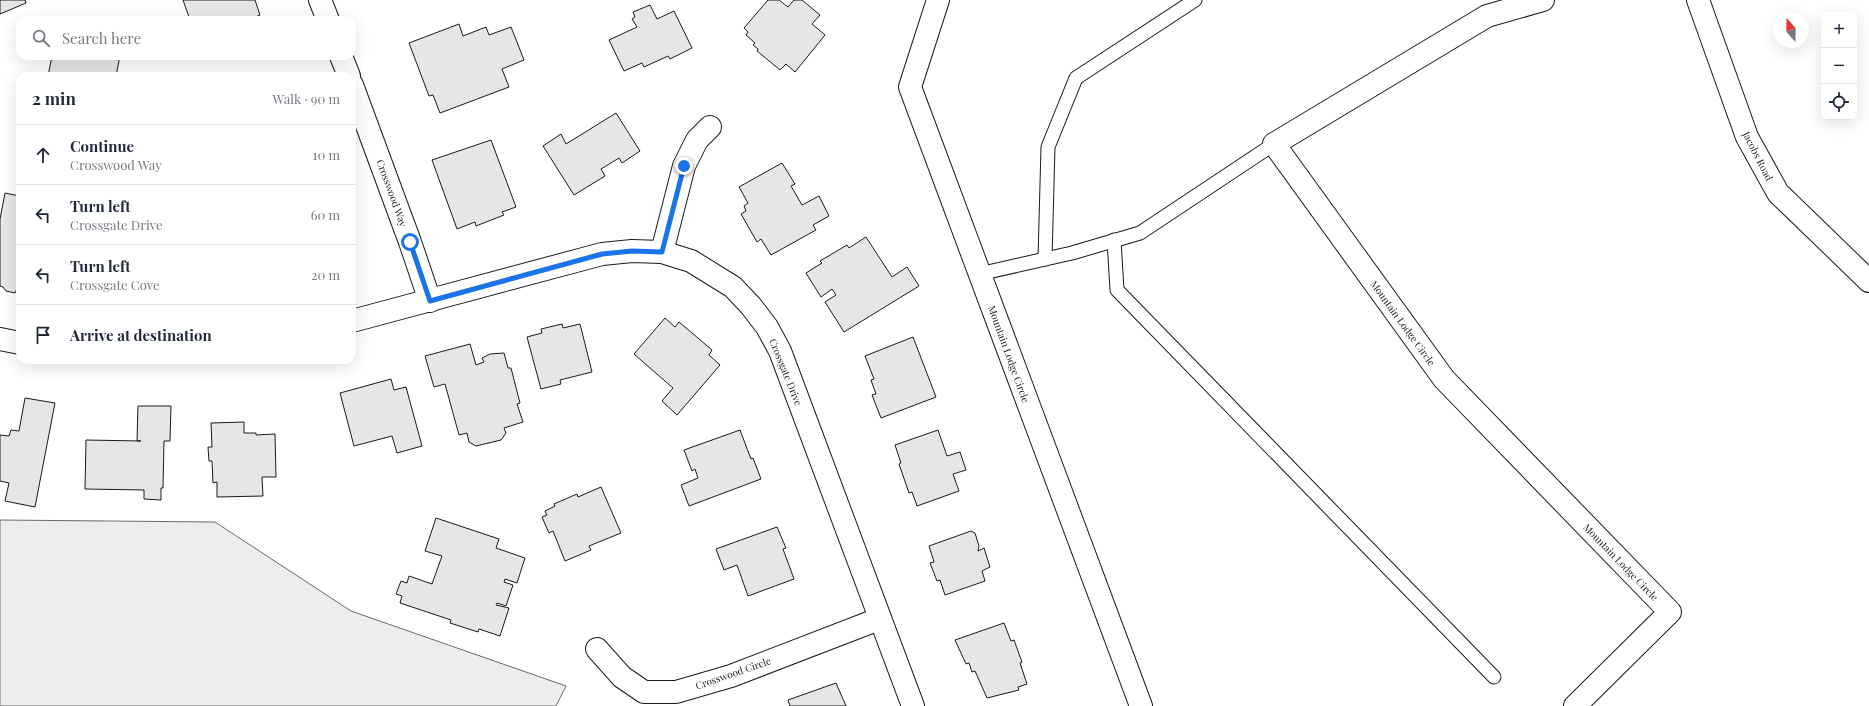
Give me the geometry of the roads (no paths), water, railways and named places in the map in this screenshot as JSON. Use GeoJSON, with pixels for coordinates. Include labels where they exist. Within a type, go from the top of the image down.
{"type":"FeatureCollection","features":[{"type":"Feature","properties":{"kind":"street"},"geometry":{"type":"LineString","coordinates":[[320,0],[326,16]]}},
{"type":"Feature","properties":{"kind":"street","name":"Mountain Lodge Circle"},"geometry":{"type":"LineString","coordinates":[[938,0],[910,88],[1141,706]]}},
{"type":"Feature","properties":{"kind":"street"},"geometry":{"type":"LineString","coordinates":[[1274,144],[1487,16],[1542,0]]}},
{"type":"Feature","properties":{"kind":"street","name":"Jacobs Road"},"geometry":{"type":"LineString","coordinates":[[1698,0],[1747,136],[1778,193],[1869,280]]}},
{"type":"Feature","properties":{"kind":"street"},"geometry":{"type":"LineString","coordinates":[[342,60],[347,72]]}},
{"type":"Feature","properties":{"kind":"street","name":"Crosswood Way"},"geometry":{"type":"LineString","coordinates":[[356,96],[410,242],[430,301]]}},
{"type":"Feature","properties":{"kind":"street"},"geometry":{"type":"LineString","coordinates":[[662,252],[684,166],[697,140],[710,127]]}},
{"type":"Feature","properties":{"kind":"street","name":"Mountain Lodge Circle"},"geometry":{"type":"LineString","coordinates":[[1274,144],[1444,379],[1670,612],[1575,706]]}},
{"type":"Feature","properties":{"kind":"street","name":"Crossgate Drive"},"geometry":{"type":"LineString","coordinates":[[356,320],[602,254],[632,251],[662,252],[691,261],[733,287],[751,306],[767,327],[780,351],[879,619],[913,706]]}},
{"type":"Feature","properties":{"kind":"street"},"geometry":{"type":"LineString","coordinates":[[0,339],[16,342]]}},
{"type":"Feature","properties":{"kind":"street","name":"Crosswood Circle"},"geometry":{"type":"LineString","coordinates":[[598,649],[622,677],[644,692],[676,692],[731,676],[879,619]]}},
{"type":"Feature","properties":{"kind":"lane"},"geometry":{"type":"LineString","coordinates":[[1045,259],[1048,147],[1076,78],[1195,0]]}},
{"type":"Feature","properties":{"kind":"lane"},"geometry":{"type":"LineString","coordinates":[[979,274],[1072,253],[1140,233],[1274,144]]}},
{"type":"Feature","properties":{"kind":"lane"},"geometry":{"type":"LineString","coordinates":[[1114,240],[1117,290],[1494,677]]}}]}
